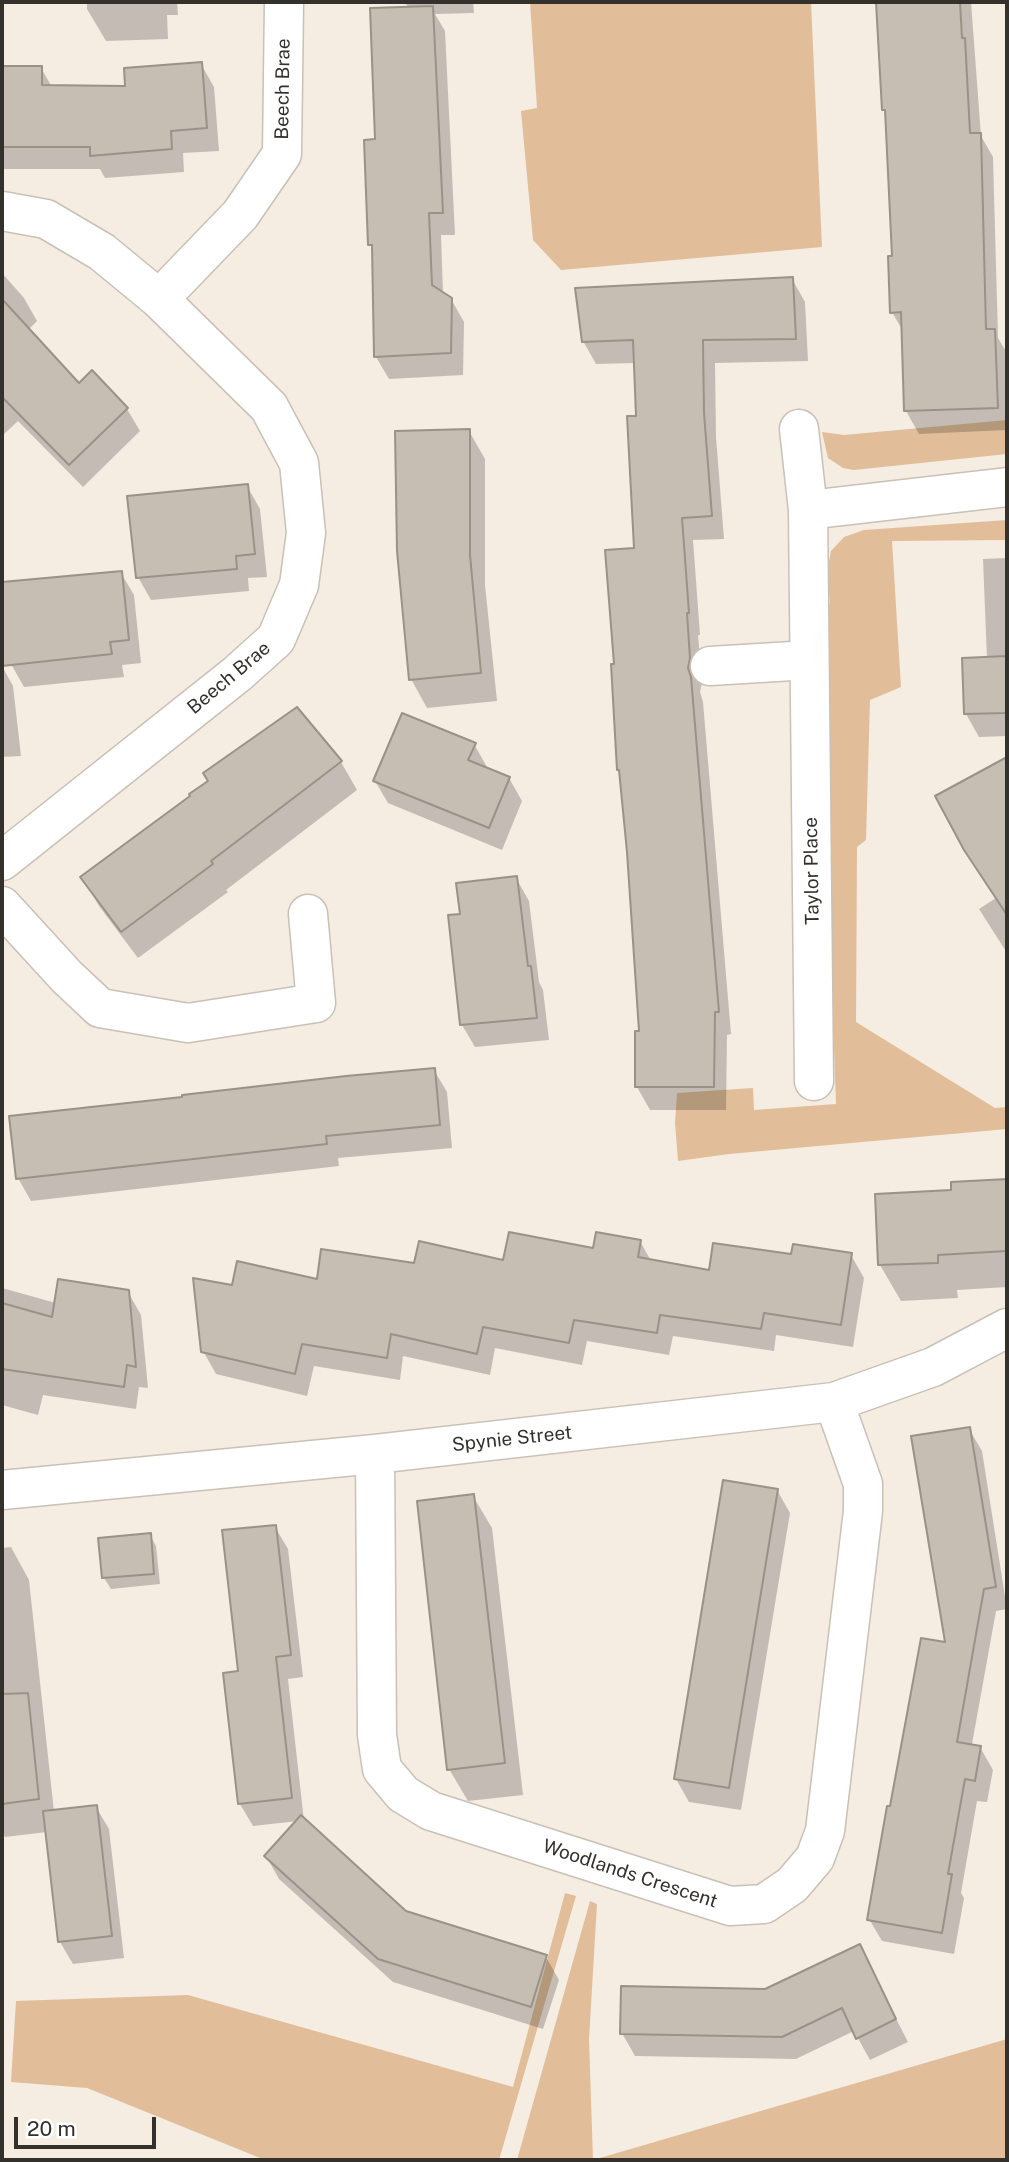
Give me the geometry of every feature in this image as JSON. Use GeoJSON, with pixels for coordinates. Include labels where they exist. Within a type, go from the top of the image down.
{"type":"FeatureCollection","features":[{"type":"Feature","properties":{"kind":"street","name":"Beech Brae"},"geometry":{"type":"LineString","coordinates":[[159,299],[240,215],[282,154],[284,2]]}},
{"type":"Feature","properties":{"kind":"street","name":"Beech Brae"},"geometry":{"type":"LineString","coordinates":[[2,211],[46,219],[102,252],[159,299],[269,407],[299,463],[306,533],[299,585],[276,639],[237,674],[2,861]]}},
{"type":"Feature","properties":{"kind":"street","name":"Taylor Place"},"geometry":{"type":"LineString","coordinates":[[799,429],[808,510],[814,1081]]}},
{"type":"Feature","properties":{"kind":"street"},"geometry":{"type":"LineString","coordinates":[[808,510],[1007,487]]}},
{"type":"Feature","properties":{"kind":"street"},"geometry":{"type":"LineString","coordinates":[[710,666],[809,660]]}},
{"type":"Feature","properties":{"kind":"street"},"geometry":{"type":"LineString","coordinates":[[2,906],[67,977],[100,1007],[188,1023],[316,1003],[308,914]]}},
{"type":"Feature","properties":{"kind":"street","name":"Spynie Street"},"geometry":{"type":"LineString","coordinates":[[2,1490],[375,1454],[834,1402],[933,1367],[1007,1328]]}},
{"type":"Feature","properties":{"kind":"street","name":"Woodlands Crescent"},"geometry":{"type":"LineString","coordinates":[[375,1454],[377,1735],[382,1769],[389,1778],[403,1794],[430,1811],[730,1906],[764,1903],[792,1885],[815,1858],[825,1831],[863,1511],[863,1484],[834,1402]]}},
{"type":"Feature","properties":{"kind":"shaded area"},"geometry":{"type":"Polygon","coordinates":[[[530,2],[811,2],[822,247],[561,270],[533,240],[521,111],[537,108],[530,2]]]}},
{"type":"Feature","properties":{"kind":"shaded area"},"geometry":{"type":"Polygon","coordinates":[[[1007,420],[1007,454],[854,470],[843,468],[828,458],[822,432],[844,435],[1007,420]]]}},
{"type":"Feature","properties":{"kind":"shaded area"},"geometry":{"type":"Polygon","coordinates":[[[1007,520],[1007,540],[892,541],[901,687],[870,700],[866,840],[857,847],[856,1022],[995,1108],[1007,1107],[1007,1129],[678,1161],[675,1123],[677,1093],[753,1088],[754,1110],[836,1104],[818,606],[830,604],[827,572],[831,551],[844,537],[864,530],[1007,520]]]}},
{"type":"Feature","properties":{"kind":"shaded area"},"geometry":{"type":"Polygon","coordinates":[[[565,1893],[576,1896],[499,2160],[265,2160],[87,2088],[11,2082],[16,2001],[188,1995],[513,2087],[565,1893]]]}},
{"type":"Feature","properties":{"kind":"shaded area"},"geometry":{"type":"Polygon","coordinates":[[[590,1901],[597,1904],[589,2039],[593,2160],[517,2160],[590,1901]]]}},
{"type":"Feature","properties":{"kind":"shaded area"},"geometry":{"type":"Polygon","coordinates":[[[1007,2039],[1007,2160],[593,2160],[1007,2039]]]}},
{"type":"Feature","properties":{"kind":"building"},"geometry":{"type":"Polygon","coordinates":[[[876,2],[960,2],[962,38],[965,38],[970,133],[981,133],[986,329],[995,329],[998,408],[904,411],[901,312],[890,313],[888,256],[892,256],[885,110],[882,110],[876,2]]]}},
{"type":"Feature","properties":{"kind":"building"},"geometry":{"type":"Polygon","coordinates":[[[433,6],[443,213],[429,213],[432,285],[452,298],[451,353],[374,357],[372,245],[368,245],[364,140],[375,139],[370,8],[433,6]]]}},
{"type":"Feature","properties":{"kind":"building"},"geometry":{"type":"Polygon","coordinates":[[[202,62],[207,128],[171,131],[172,149],[90,156],[90,147],[2,147],[2,66],[42,66],[42,85],[125,86],[124,68],[202,62]]]}},
{"type":"Feature","properties":{"kind":"building"},"geometry":{"type":"Polygon","coordinates":[[[793,277],[796,339],[703,340],[704,413],[712,516],[682,518],[689,613],[688,668],[691,677],[719,1012],[715,1012],[714,1087],[635,1087],[635,1031],[639,1031],[627,852],[617,770],[611,664],[614,664],[605,550],[634,548],[627,416],[636,416],[633,340],[582,342],[575,288],[793,277]]]}},
{"type":"Feature","properties":{"kind":"building"},"geometry":{"type":"Polygon","coordinates":[[[2,299],[79,383],[92,370],[128,408],[69,465],[2,397],[2,299]]]}},
{"type":"Feature","properties":{"kind":"building"},"geometry":{"type":"Polygon","coordinates":[[[470,429],[470,555],[481,673],[409,680],[397,551],[395,431],[470,429]]]}},
{"type":"Feature","properties":{"kind":"building"},"geometry":{"type":"Polygon","coordinates":[[[248,484],[255,554],[236,556],[237,569],[136,578],[127,496],[248,484]]]}},
{"type":"Feature","properties":{"kind":"building"},"geometry":{"type":"Polygon","coordinates":[[[122,571],[129,640],[110,642],[112,654],[2,666],[2,582],[122,571]]]}},
{"type":"Feature","properties":{"kind":"building"},"geometry":{"type":"Polygon","coordinates":[[[1007,656],[1007,713],[964,714],[962,658],[1007,656]]]}},
{"type":"Feature","properties":{"kind":"building"},"geometry":{"type":"Polygon","coordinates":[[[297,707],[342,761],[211,861],[213,864],[121,932],[80,877],[208,781],[203,773],[297,707]]]}},
{"type":"Feature","properties":{"kind":"building"},"geometry":{"type":"Polygon","coordinates":[[[402,713],[476,743],[468,760],[510,777],[489,828],[373,781],[402,713]]]}},
{"type":"Feature","properties":{"kind":"building"},"geometry":{"type":"Polygon","coordinates":[[[1007,757],[1007,915],[964,850],[935,796],[1007,757]]]}},
{"type":"Feature","properties":{"kind":"building"},"geometry":{"type":"Polygon","coordinates":[[[517,876],[537,1018],[460,1025],[448,915],[460,914],[456,883],[517,876]]]}},
{"type":"Feature","properties":{"kind":"building"},"geometry":{"type":"Polygon","coordinates":[[[435,1068],[440,1125],[326,1136],[327,1144],[16,1179],[9,1116],[435,1068]]]}},
{"type":"Feature","properties":{"kind":"building"},"geometry":{"type":"Polygon","coordinates":[[[1007,1179],[1007,1251],[938,1255],[938,1263],[878,1265],[875,1194],[951,1190],[951,1182],[1007,1179]]]}},
{"type":"Feature","properties":{"kind":"building"},"geometry":{"type":"Polygon","coordinates":[[[509,1232],[593,1248],[596,1232],[641,1240],[638,1257],[709,1270],[713,1243],[791,1254],[793,1244],[852,1253],[841,1325],[764,1313],[761,1329],[660,1315],[657,1333],[574,1320],[569,1343],[483,1327],[477,1354],[391,1334],[387,1358],[302,1344],[295,1374],[201,1352],[193,1278],[232,1285],[237,1261],[317,1279],[321,1249],[414,1263],[419,1241],[503,1260],[509,1232]]]}},
{"type":"Feature","properties":{"kind":"building"},"geometry":{"type":"Polygon","coordinates":[[[58,1279],[129,1290],[136,1367],[127,1365],[124,1387],[2,1369],[2,1303],[52,1317],[58,1279]]]}},
{"type":"Feature","properties":{"kind":"building"},"geometry":{"type":"Polygon","coordinates":[[[970,1427],[996,1587],[984,1589],[957,1742],[981,1746],[975,1781],[965,1779],[948,1874],[952,1874],[942,1933],[867,1920],[921,1638],[945,1642],[911,1436],[970,1427]]]}},
{"type":"Feature","properties":{"kind":"building"},"geometry":{"type":"Polygon","coordinates":[[[723,1480],[778,1489],[729,1788],[674,1779],[723,1480]]]}},
{"type":"Feature","properties":{"kind":"building"},"geometry":{"type":"Polygon","coordinates":[[[474,1494],[505,1763],[447,1770],[417,1501],[474,1494]]]}},
{"type":"Feature","properties":{"kind":"building"},"geometry":{"type":"Polygon","coordinates":[[[276,1525],[291,1655],[276,1657],[292,1798],[238,1804],[223,1673],[238,1671],[222,1530],[276,1525]]]}},
{"type":"Feature","properties":{"kind":"building"},"geometry":{"type":"Polygon","coordinates":[[[151,1533],[154,1574],[102,1578],[98,1538],[151,1533]]]}},
{"type":"Feature","properties":{"kind":"building"},"geometry":{"type":"Polygon","coordinates":[[[28,1693],[39,1799],[2,1804],[2,1694],[28,1693]]]}},
{"type":"Feature","properties":{"kind":"building"},"geometry":{"type":"Polygon","coordinates":[[[97,1805],[112,1936],[58,1942],[43,1811],[97,1805]]]}},
{"type":"Feature","properties":{"kind":"building"},"geometry":{"type":"Polygon","coordinates":[[[301,1815],[406,1911],[547,1955],[531,2007],[378,1959],[264,1856],[301,1815]]]}},
{"type":"Feature","properties":{"kind":"building"},"geometry":{"type":"Polygon","coordinates":[[[860,1944],[896,2019],[856,2039],[842,2008],[782,2037],[620,2034],[621,1986],[765,1989],[860,1944]]]}}]}
